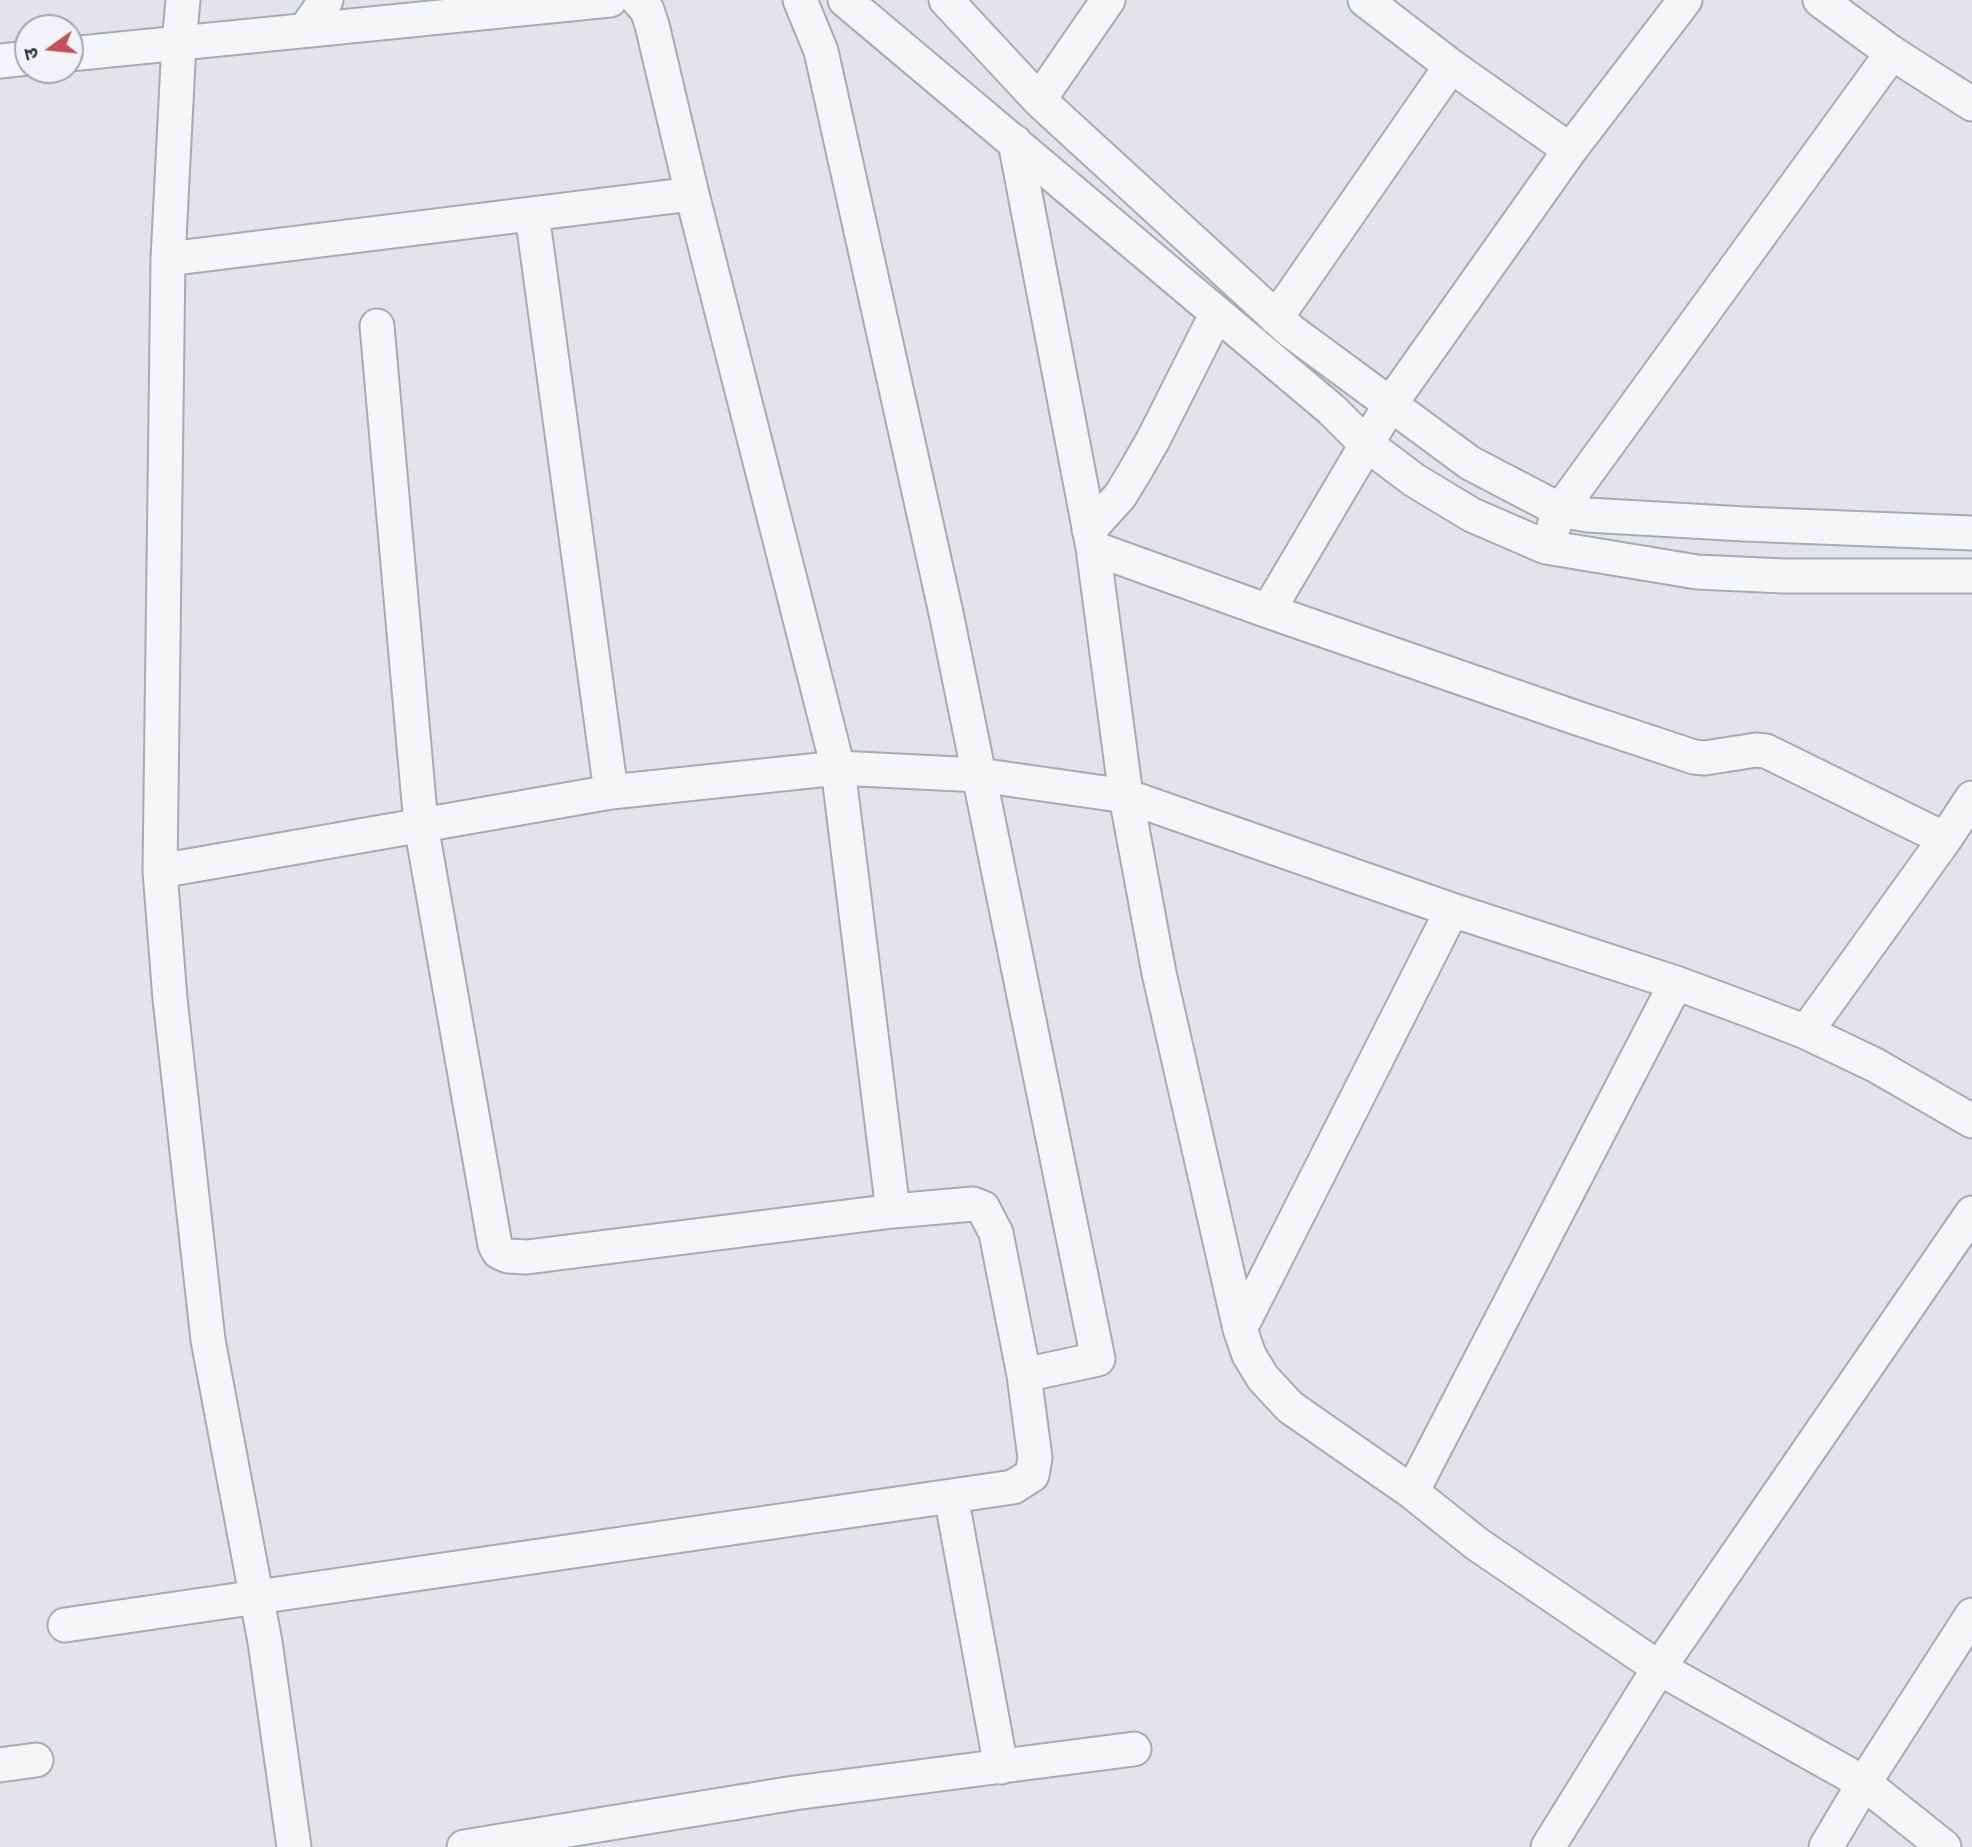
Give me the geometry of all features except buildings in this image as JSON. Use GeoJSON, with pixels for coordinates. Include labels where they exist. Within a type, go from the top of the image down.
{"type":"FeatureCollection","features":[{"type":"Feature","properties":{"kind":"street"},"geometry":{"type":"LineString","coordinates":[[183,0],[168,259],[160,871],[170,999],[208,1340],[265,1642],[294,1847]]}},
{"type":"Feature","properties":{"kind":"street"},"geometry":{"type":"LineString","coordinates":[[305,30],[326,0]]}},
{"type":"Feature","properties":{"kind":"street"},"geometry":{"type":"LineString","coordinates":[[84,53],[610,0]]}},
{"type":"Feature","properties":{"kind":"street"},"geometry":{"type":"LineString","coordinates":[[638,0],[647,10],[652,25],[692,194],[838,768],[893,1211]]}},
{"type":"Feature","properties":{"kind":"street"},"geometry":{"type":"LineString","coordinates":[[800,0],[821,51],[946,613],[1098,1359],[1024,1375]]}},
{"type":"Feature","properties":{"kind":"street"},"geometry":{"type":"LineString","coordinates":[[845,0],[1332,410],[1366,443],[1414,480],[1472,515],[1546,547],[1697,572],[1784,576],[1972,576]]}},
{"type":"Feature","properties":{"kind":"street"},"geometry":{"type":"LineString","coordinates":[[1039,100],[1108,0]]}},
{"type":"Feature","properties":{"kind":"street"},"geometry":{"type":"LineString","coordinates":[[1365,0],[1451,66],[1570,150]]}},
{"type":"Feature","properties":{"kind":"street"},"geometry":{"type":"LineString","coordinates":[[1268,611],[1391,404],[1570,150],[1685,0]]}},
{"type":"Feature","properties":{"kind":"street"},"geometry":{"type":"LineString","coordinates":[[1820,0],[1892,52],[1972,104]]}},
{"type":"Feature","properties":{"kind":"street"},"geometry":{"type":"LineString","coordinates":[[951,2],[1039,100],[1291,331],[1470,463],[1560,510],[1588,515],[1744,524],[1972,533]]}},
{"type":"Feature","properties":{"kind":"street"},"geometry":{"type":"LineString","coordinates":[[1546,547],[1560,510],[1892,52]]}},
{"type":"Feature","properties":{"kind":"street"},"geometry":{"type":"LineString","coordinates":[[1276,318],[1451,66]]}},
{"type":"Feature","properties":{"kind":"street"},"geometry":{"type":"LineString","coordinates":[[1014,142],[1091,539],[1126,796],[1159,973],[1240,1329],[1249,1355],[1263,1378],[1290,1407],[1412,1493],[1478,1544],[1659,1668],[1864,1783],[1944,1847]]}},
{"type":"Feature","properties":{"kind":"street"},"geometry":{"type":"LineString","coordinates":[[168,259],[692,194]]}},
{"type":"Feature","properties":{"kind":"street"},"geometry":{"type":"LineString","coordinates":[[532,214],[611,792]]}},
{"type":"Feature","properties":{"kind":"street"},"geometry":{"type":"LineString","coordinates":[[1091,539],[1134,473],[1217,313]]}},
{"type":"Feature","properties":{"kind":"street"},"geometry":{"type":"LineString","coordinates":[[65,1625],[951,1496],[1013,1486],[1032,1475],[1035,1458],[1024,1375],[996,1233],[983,1208],[973,1204],[893,1211],[527,1257],[508,1256],[499,1252],[495,1245],[421,825],[377,326]]}},
{"type":"Feature","properties":{"kind":"street"},"geometry":{"type":"LineString","coordinates":[[1091,539],[1268,611],[1694,757],[1766,751],[1945,839]]}},
{"type":"Feature","properties":{"kind":"street"},"geometry":{"type":"LineString","coordinates":[[160,871],[611,792],[838,768],[979,775],[1126,796],[1452,910],[1676,983],[1806,1032],[1875,1065],[1972,1121]]}},
{"type":"Feature","properties":{"kind":"street"},"geometry":{"type":"LineString","coordinates":[[1806,1032],[1972,798]]}},
{"type":"Feature","properties":{"kind":"street"},"geometry":{"type":"LineString","coordinates":[[1240,1329],[1452,910]]}},
{"type":"Feature","properties":{"kind":"street"},"geometry":{"type":"LineString","coordinates":[[1412,1493],[1676,983]]}},
{"type":"Feature","properties":{"kind":"street"},"geometry":{"type":"LineString","coordinates":[[1548,1847],[1659,1668],[1972,1213]]}},
{"type":"Feature","properties":{"kind":"street"},"geometry":{"type":"LineString","coordinates":[[951,1496],[1001,1767]]}},
{"type":"Feature","properties":{"kind":"street"},"geometry":{"type":"LineString","coordinates":[[1826,1847],[1972,1615]]}},
{"type":"Feature","properties":{"kind":"street"},"geometry":{"type":"LineString","coordinates":[[464,1847],[794,1793],[1134,1749]]}},
{"type":"Feature","properties":{"kind":"street"},"geometry":{"type":"LineString","coordinates":[[0,1765],[36,1760]]}}]}
